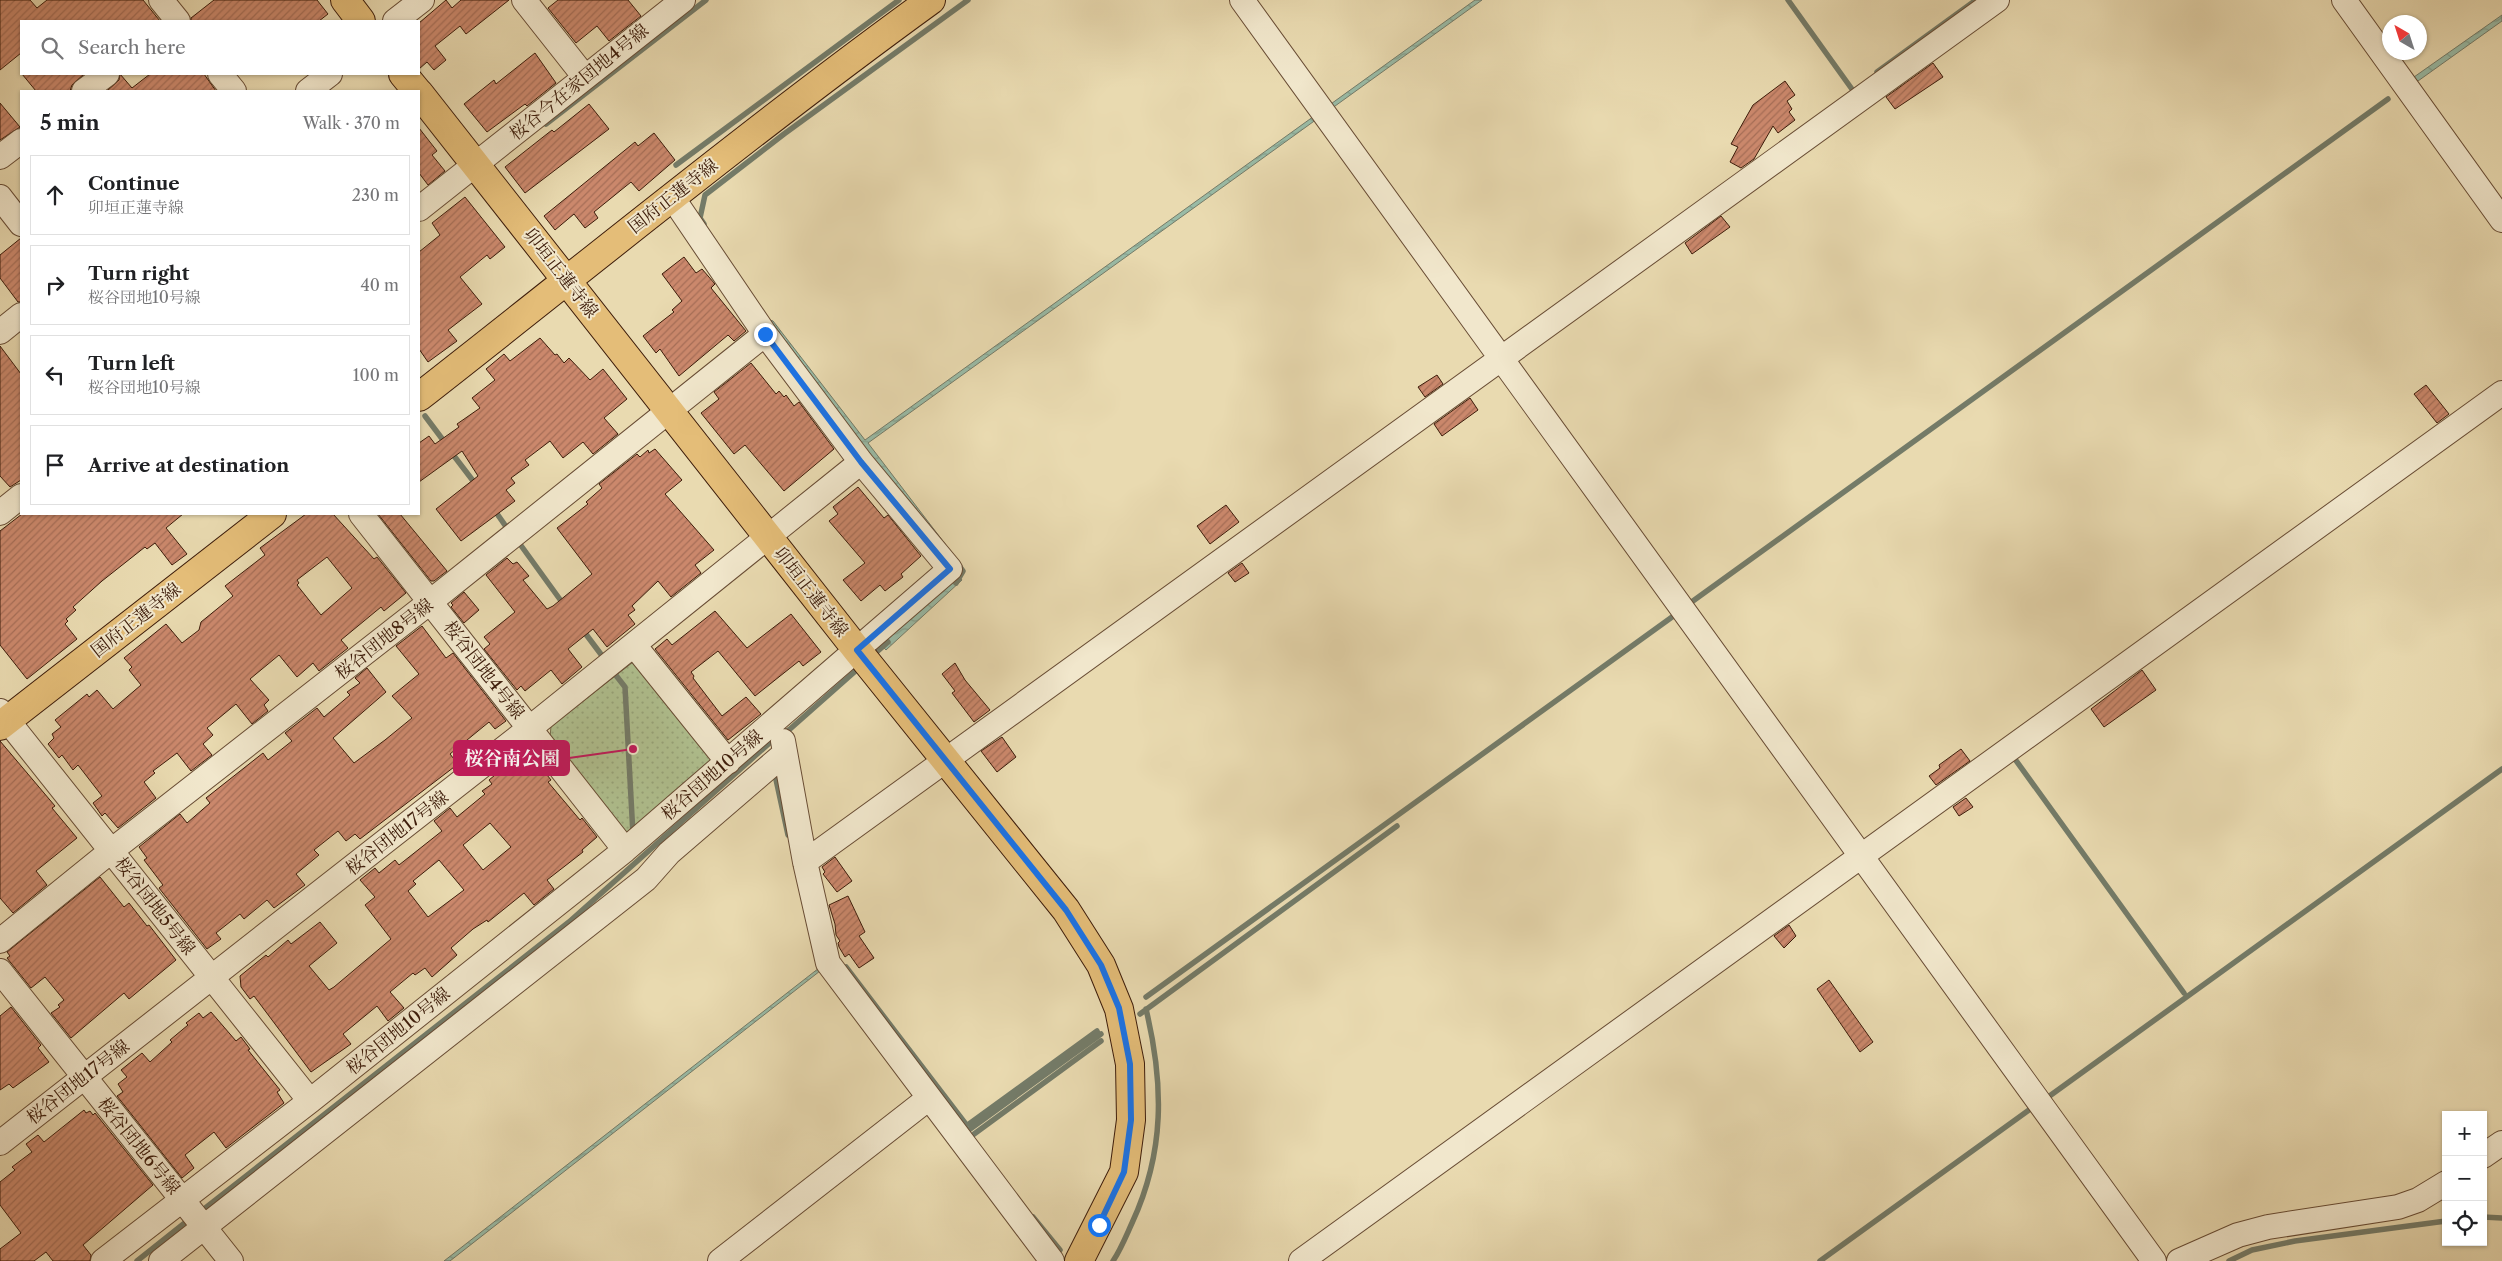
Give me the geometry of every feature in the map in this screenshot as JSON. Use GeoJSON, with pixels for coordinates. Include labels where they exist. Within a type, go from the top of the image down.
{"type":"FeatureCollection","features":[{"type":"Feature","properties":{"kind":"main road"},"geometry":{"type":"LineString","coordinates":[[344,0],[361,20]]}},
{"type":"Feature","properties":{"kind":"main road","name":"国府正蓮寺線"},"geometry":{"type":"LineString","coordinates":[[420,396],[672,197],[862,50],[931,0]]}},
{"type":"Feature","properties":{"kind":"main road","name":"卯垣正蓮寺線"},"geometry":{"type":"LineString","coordinates":[[404,75],[416,90]]}},
{"type":"Feature","properties":{"kind":"main road","name":"卯垣正蓮寺線"},"geometry":{"type":"LineString","coordinates":[[420,95],[857,650],[1066,910],[1101,965],[1119,1008],[1130,1064],[1131,1120],[1124,1172],[1079,1261]]}},
{"type":"Feature","properties":{"kind":"main road","name":"国府正蓮寺線"},"geometry":{"type":"LineString","coordinates":[[3,719],[271,515]]}},
{"type":"Feature","properties":{"kind":"street"},"geometry":{"type":"LineString","coordinates":[[161,0],[175,20]]}},
{"type":"Feature","properties":{"kind":"street"},"geometry":{"type":"LineString","coordinates":[[396,20],[422,0]]}},
{"type":"Feature","properties":{"kind":"street"},"geometry":{"type":"LineString","coordinates":[[524,0],[584,76]]}},
{"type":"Feature","properties":{"kind":"street","name":"桜谷今在家団地4号線"},"geometry":{"type":"LineString","coordinates":[[420,208],[584,76],[683,0]]}},
{"type":"Feature","properties":{"kind":"street"},"geometry":{"type":"LineString","coordinates":[[1242,0],[2154,1261]]}},
{"type":"Feature","properties":{"kind":"street"},"geometry":{"type":"LineString","coordinates":[[805,862],[1997,0]]}},
{"type":"Feature","properties":{"kind":"street"},"geometry":{"type":"LineString","coordinates":[[2344,0],[2502,220]]}},
{"type":"Feature","properties":{"kind":"street"},"geometry":{"type":"LineString","coordinates":[[85,90],[106,75]]}},
{"type":"Feature","properties":{"kind":"street"},"geometry":{"type":"LineString","coordinates":[[221,75],[233,90]]}},
{"type":"Feature","properties":{"kind":"street"},"geometry":{"type":"LineString","coordinates":[[309,90],[329,75]]}},
{"type":"Feature","properties":{"kind":"street"},"geometry":{"type":"LineString","coordinates":[[0,157],[20,141]]}},
{"type":"Feature","properties":{"kind":"street"},"geometry":{"type":"LineString","coordinates":[[0,197],[20,223]]}},
{"type":"Feature","properties":{"kind":"street","name":"桜谷団地10号線"},"geometry":{"type":"LineString","coordinates":[[103,1261],[193,1213],[216,1175],[625,850],[950,569],[861,462],[765,334],[672,197]]}},
{"type":"Feature","properties":{"kind":"street"},"geometry":{"type":"LineString","coordinates":[[0,332],[20,316]]}},
{"type":"Feature","properties":{"kind":"street","name":"桜谷団地8号線"},"geometry":{"type":"LineString","coordinates":[[0,941],[111,851],[430,602],[667,410],[765,334]]}},
{"type":"Feature","properties":{"kind":"street"},"geometry":{"type":"LineString","coordinates":[[1301,1261],[2502,393]]}},
{"type":"Feature","properties":{"kind":"street","name":"桜谷団地17号線"},"geometry":{"type":"LineString","coordinates":[[0,1143],[530,728],[861,462]]}},
{"type":"Feature","properties":{"kind":"street"},"geometry":{"type":"LineString","coordinates":[[0,513],[20,497]]}},
{"type":"Feature","properties":{"kind":"street","name":"桜谷団地4号線"},"geometry":{"type":"LineString","coordinates":[[362,515],[625,850]]}},
{"type":"Feature","properties":{"kind":"street"},"geometry":{"type":"LineString","coordinates":[[634,645],[728,762]]}},
{"type":"Feature","properties":{"kind":"street"},"geometry":{"type":"LineString","coordinates":[[780,716],[784,754],[805,862],[828,963],[1052,1261]]}},
{"type":"Feature","properties":{"kind":"street","name":"桜谷団地5号線"},"geometry":{"type":"LineString","coordinates":[[3,719],[310,1101]]}},
{"type":"Feature","properties":{"kind":"street"},"geometry":{"type":"LineString","coordinates":[[161,1261],[193,1213],[646,878],[669,853],[784,754]]}},
{"type":"Feature","properties":{"kind":"street","name":"桜谷団地6号線"},"geometry":{"type":"LineString","coordinates":[[0,971],[232,1261]]}},
{"type":"Feature","properties":{"kind":"street"},"geometry":{"type":"LineString","coordinates":[[720,1261],[929,1098]]}},
{"type":"Feature","properties":{"kind":"street"},"geometry":{"type":"LineString","coordinates":[[2487,1153],[2502,1142]]}},
{"type":"Feature","properties":{"kind":"street"},"geometry":{"type":"LineString","coordinates":[[2180,1261],[2238,1236],[2268,1227],[2398,1207],[2418,1200],[2442,1185]]}},
{"type":"Feature","properties":{"kind":"shaded area"},"geometry":{"type":"Polygon","coordinates":[[[637,659],[717,760],[629,836],[550,738],[551,726],[637,659]]]}},
{"type":"Feature","properties":{"kind":"water"},"geometry":{"type":"Polygon","coordinates":[[[1475,0],[1482,0],[868,443],[949,549],[945,552],[769,324],[770,320],[773,321],[865,440],[1475,0]]]}},
{"type":"Feature","properties":{"kind":"water"},"geometry":{"type":"Polygon","coordinates":[[[2502,15],[2502,21],[2418,81],[2414,77],[2502,15]]]}},
{"type":"Feature","properties":{"kind":"water"},"geometry":{"type":"Polygon","coordinates":[[[957,574],[962,580],[886,650],[880,644],[957,574]]]}},
{"type":"Feature","properties":{"kind":"water"},"geometry":{"type":"Polygon","coordinates":[[[819,968],[820,971],[450,1261],[444,1261],[819,968]]]}},
{"type":"Feature","properties":{"kind":"building"},"geometry":{"type":"Polygon","coordinates":[[[0,0],[30,0],[37,8],[47,0],[143,0],[159,20],[20,20],[20,54],[0,70],[0,0]]]}},
{"type":"Feature","properties":{"kind":"building"},"geometry":{"type":"Polygon","coordinates":[[[214,0],[317,0],[328,14],[320,20],[191,20],[191,18],[214,0]]]}},
{"type":"Feature","properties":{"kind":"building"},"geometry":{"type":"Polygon","coordinates":[[[446,0],[452,8],[461,0],[509,0],[466,34],[460,26],[435,46],[446,60],[434,70],[427,62],[420,68],[420,22],[446,0]]]}},
{"type":"Feature","properties":{"kind":"building"},"geometry":{"type":"Polygon","coordinates":[[[558,0],[628,0],[641,16],[609,41],[597,26],[576,43],[548,8],[558,0]]]}},
{"type":"Feature","properties":{"kind":"building"},"geometry":{"type":"Polygon","coordinates":[[[535,53],[556,83],[527,106],[525,104],[487,132],[464,104],[494,80],[496,84],[535,53]]]}},
{"type":"Feature","properties":{"kind":"building"},"geometry":{"type":"Polygon","coordinates":[[[1933,63],[1943,77],[1895,109],[1886,97],[1933,63]]]}},
{"type":"Feature","properties":{"kind":"building"},"geometry":{"type":"Polygon","coordinates":[[[23,75],[83,75],[72,85],[70,90],[35,90],[23,75]]]}},
{"type":"Feature","properties":{"kind":"building"},"geometry":{"type":"Polygon","coordinates":[[[121,75],[132,88],[149,75],[205,75],[215,90],[108,90],[119,80],[121,75]]]}},
{"type":"Feature","properties":{"kind":"building"},"geometry":{"type":"Polygon","coordinates":[[[1785,81],[1795,95],[1787,101],[1792,109],[1789,112],[1795,120],[1778,133],[1773,126],[1754,159],[1741,168],[1730,162],[1738,147],[1731,144],[1753,105],[1785,81]]]}},
{"type":"Feature","properties":{"kind":"building"},"geometry":{"type":"Polygon","coordinates":[[[0,103],[20,127],[0,140],[0,103]]]}},
{"type":"Feature","properties":{"kind":"building"},"geometry":{"type":"Polygon","coordinates":[[[589,104],[609,129],[525,193],[505,167],[589,104]]]}},
{"type":"Feature","properties":{"kind":"building"},"geometry":{"type":"Polygon","coordinates":[[[420,129],[437,151],[432,155],[445,171],[428,185],[420,174],[420,129]]]}},
{"type":"Feature","properties":{"kind":"building"},"geometry":{"type":"Polygon","coordinates":[[[654,133],[675,160],[639,191],[631,182],[594,212],[598,218],[585,228],[574,214],[555,230],[544,216],[635,142],[638,146],[654,133]]]}},
{"type":"Feature","properties":{"kind":"building"},"geometry":{"type":"Polygon","coordinates":[[[465,197],[505,247],[490,259],[487,255],[460,277],[482,304],[448,330],[457,341],[428,362],[420,350],[420,251],[440,235],[432,223],[465,197]]]}},
{"type":"Feature","properties":{"kind":"building"},"geometry":{"type":"Polygon","coordinates":[[[1721,216],[1730,227],[1692,254],[1685,243],[1721,216]]]}},
{"type":"Feature","properties":{"kind":"building"},"geometry":{"type":"Polygon","coordinates":[[[20,239],[20,302],[18,302],[0,278],[0,255],[20,239]]]}},
{"type":"Feature","properties":{"kind":"building"},"geometry":{"type":"Polygon","coordinates":[[[684,257],[696,273],[702,269],[715,284],[711,288],[746,331],[734,341],[728,335],[679,376],[660,349],[656,353],[643,336],[674,312],[672,310],[682,301],[662,274],[684,257]]]}},
{"type":"Feature","properties":{"kind":"building"},"geometry":{"type":"Polygon","coordinates":[[[540,338],[564,363],[569,358],[590,380],[603,369],[627,399],[604,418],[618,434],[593,454],[583,442],[563,458],[550,441],[525,460],[529,465],[511,478],[515,483],[506,490],[515,501],[461,541],[436,509],[478,476],[462,451],[420,481],[420,442],[429,436],[435,444],[459,427],[457,424],[480,408],[472,398],[495,380],[486,369],[504,354],[510,361],[540,338]]]}},
{"type":"Feature","properties":{"kind":"building"},"geometry":{"type":"Polygon","coordinates":[[[0,346],[20,373],[20,481],[10,487],[0,476],[0,346]]]}},
{"type":"Feature","properties":{"kind":"building"},"geometry":{"type":"Polygon","coordinates":[[[751,363],[776,394],[779,391],[784,397],[786,395],[794,406],[799,402],[834,449],[784,491],[745,445],[734,454],[701,413],[719,399],[714,392],[751,363]]]}},
{"type":"Feature","properties":{"kind":"building"},"geometry":{"type":"Polygon","coordinates":[[[1437,375],[1443,384],[1425,397],[1418,387],[1437,375]]]}},
{"type":"Feature","properties":{"kind":"building"},"geometry":{"type":"Polygon","coordinates":[[[2426,385],[2449,414],[2437,423],[2414,394],[2426,385]]]}},
{"type":"Feature","properties":{"kind":"building"},"geometry":{"type":"Polygon","coordinates":[[[1470,398],[1478,410],[1442,436],[1434,424],[1470,398]]]}},
{"type":"Feature","properties":{"kind":"building"},"geometry":{"type":"Polygon","coordinates":[[[655,449],[682,480],[665,494],[714,550],[695,565],[701,573],[671,597],[658,581],[632,606],[635,610],[628,615],[635,624],[607,647],[593,629],[568,649],[582,667],[562,684],[551,670],[525,691],[521,686],[517,690],[484,649],[490,644],[484,637],[515,612],[486,575],[507,558],[513,564],[517,562],[529,576],[523,580],[547,609],[553,606],[592,574],[557,528],[588,504],[586,502],[602,488],[599,484],[637,454],[640,457],[648,450],[649,453],[655,449]]]}},
{"type":"Feature","properties":{"kind":"building"},"geometry":{"type":"Polygon","coordinates":[[[858,487],[884,518],[888,515],[921,556],[901,574],[903,577],[885,591],[880,585],[861,601],[843,580],[865,563],[829,521],[838,514],[833,507],[858,487]]]}},
{"type":"Feature","properties":{"kind":"building"},"geometry":{"type":"Polygon","coordinates":[[[1226,505],[1239,522],[1210,544],[1197,526],[1226,505]]]}},
{"type":"Feature","properties":{"kind":"building"},"geometry":{"type":"Polygon","coordinates":[[[21,515],[182,515],[166,528],[187,554],[172,565],[155,543],[147,549],[145,547],[73,607],[76,610],[66,619],[68,621],[65,624],[77,639],[27,679],[0,645],[0,531],[21,515]]]}},
{"type":"Feature","properties":{"kind":"building"},"geometry":{"type":"Polygon","coordinates":[[[305,515],[334,515],[374,559],[377,557],[406,593],[384,611],[381,607],[341,640],[348,648],[319,671],[313,663],[297,677],[279,655],[250,679],[269,700],[264,705],[268,711],[252,724],[236,704],[207,728],[213,735],[203,744],[212,755],[191,771],[177,753],[153,771],[155,773],[144,782],[156,798],[118,828],[105,813],[102,816],[93,803],[102,796],[78,765],[73,770],[62,755],[59,758],[48,744],[54,738],[52,734],[61,727],[55,720],[87,694],[89,697],[97,690],[113,709],[141,685],[129,670],[132,667],[124,658],[166,624],[182,643],[199,630],[201,622],[233,596],[225,586],[265,555],[260,548],[305,515]],[[327,557],[297,580],[299,583],[297,585],[321,615],[352,588],[327,557]]]}},
{"type":"Feature","properties":{"kind":"building"},"geometry":{"type":"Polygon","coordinates":[[[379,515],[401,515],[447,571],[434,581],[431,581],[379,515]]]}},
{"type":"Feature","properties":{"kind":"building"},"geometry":{"type":"Polygon","coordinates":[[[1242,563],[1249,573],[1235,582],[1228,573],[1242,563]]]}},
{"type":"Feature","properties":{"kind":"building"},"geometry":{"type":"Polygon","coordinates":[[[464,592],[479,610],[464,623],[451,607],[453,605],[451,603],[464,592]]]}},
{"type":"Feature","properties":{"kind":"building"},"geometry":{"type":"Polygon","coordinates":[[[715,611],[747,648],[791,614],[821,652],[803,666],[799,661],[755,696],[718,651],[691,672],[694,676],[693,678],[722,716],[746,697],[761,714],[728,740],[655,649],[667,639],[672,645],[715,611]]]}},
{"type":"Feature","properties":{"kind":"building"},"geometry":{"type":"Polygon","coordinates":[[[422,626],[446,658],[453,653],[506,721],[495,729],[489,722],[450,754],[458,764],[360,839],[355,834],[346,841],[338,831],[314,850],[319,855],[296,874],[305,885],[274,908],[267,900],[244,919],[240,914],[216,933],[221,939],[207,949],[159,888],[163,885],[144,860],[147,858],[139,847],[180,814],[187,823],[210,803],[206,798],[263,753],[268,760],[292,741],[285,733],[317,708],[324,717],[350,695],[347,692],[360,683],[355,678],[367,668],[386,692],[333,738],[354,763],[385,740],[412,718],[392,696],[419,674],[396,646],[422,626]]]}},
{"type":"Feature","properties":{"kind":"building"},"geometry":{"type":"Polygon","coordinates":[[[955,663],[965,680],[990,710],[974,722],[952,693],[955,691],[942,674],[955,663]]]}},
{"type":"Feature","properties":{"kind":"building"},"geometry":{"type":"Polygon","coordinates":[[[2142,670],[2156,690],[2104,727],[2091,709],[2142,670]]]}},
{"type":"Feature","properties":{"kind":"building"},"geometry":{"type":"Polygon","coordinates":[[[1002,737],[1016,757],[997,772],[981,751],[1002,737]]]}},
{"type":"Feature","properties":{"kind":"building"},"geometry":{"type":"Polygon","coordinates":[[[0,741],[55,806],[52,808],[77,838],[36,871],[47,885],[13,913],[0,898],[0,741]]]}},
{"type":"Feature","properties":{"kind":"building"},"geometry":{"type":"Polygon","coordinates":[[[1961,749],[1970,761],[1936,785],[1929,776],[1940,768],[1939,765],[1961,749]]]}},
{"type":"Feature","properties":{"kind":"building"},"geometry":{"type":"Polygon","coordinates":[[[522,753],[527,760],[532,756],[551,780],[548,782],[597,837],[582,850],[583,852],[547,880],[554,889],[534,905],[524,893],[488,922],[487,920],[473,929],[451,948],[457,955],[432,977],[425,968],[415,975],[413,973],[390,992],[404,1008],[388,1021],[377,1006],[343,1034],[351,1044],[311,1072],[254,996],[250,999],[241,987],[240,976],[266,955],[268,957],[288,940],[291,944],[320,922],[337,943],[309,966],[329,990],[334,987],[391,939],[365,905],[375,897],[360,880],[375,868],[379,873],[395,860],[399,865],[442,831],[434,821],[450,808],[457,817],[485,794],[482,791],[492,784],[489,780],[522,753]],[[490,823],[463,845],[483,870],[511,847],[490,823]],[[439,860],[413,881],[416,884],[408,891],[428,917],[464,890],[439,860]]]}},
{"type":"Feature","properties":{"kind":"building"},"geometry":{"type":"Polygon","coordinates":[[[1966,798],[1973,807],[1959,816],[1953,807],[1966,798]]]}},
{"type":"Feature","properties":{"kind":"building"},"geometry":{"type":"Polygon","coordinates":[[[835,857],[852,881],[837,892],[823,874],[825,872],[822,867],[835,857]]]}},
{"type":"Feature","properties":{"kind":"building"},"geometry":{"type":"Polygon","coordinates":[[[100,877],[124,907],[129,903],[176,960],[129,999],[124,993],[71,1038],[51,1013],[60,1007],[58,1005],[64,1000],[45,977],[31,988],[7,958],[10,956],[7,952],[100,877]]]}},
{"type":"Feature","properties":{"kind":"building"},"geometry":{"type":"Polygon","coordinates":[[[848,896],[865,932],[859,936],[874,958],[859,968],[849,954],[845,957],[839,947],[838,943],[840,941],[836,935],[835,924],[829,905],[848,896]]]}},
{"type":"Feature","properties":{"kind":"building"},"geometry":{"type":"Polygon","coordinates":[[[1789,925],[1796,936],[1784,948],[1774,936],[1789,925]]]}},
{"type":"Feature","properties":{"kind":"building"},"geometry":{"type":"Polygon","coordinates":[[[1829,980],[1873,1042],[1860,1052],[1817,989],[1829,980]]]}},
{"type":"Feature","properties":{"kind":"building"},"geometry":{"type":"Polygon","coordinates":[[[11,1007],[41,1045],[38,1048],[49,1062],[13,1088],[9,1084],[0,1090],[0,1016],[11,1007]]]}},
{"type":"Feature","properties":{"kind":"building"},"geometry":{"type":"Polygon","coordinates":[[[211,1012],[236,1041],[241,1037],[250,1049],[248,1050],[280,1090],[277,1092],[284,1103],[226,1148],[214,1132],[185,1155],[194,1168],[182,1178],[117,1096],[123,1092],[118,1084],[127,1077],[121,1070],[142,1053],[150,1062],[172,1042],[170,1040],[188,1025],[186,1023],[199,1013],[203,1018],[211,1012]]]}},
{"type":"Feature","properties":{"kind":"building"},"geometry":{"type":"Polygon","coordinates":[[[84,1110],[86,1113],[90,1111],[93,1115],[95,1113],[153,1185],[83,1245],[91,1255],[90,1261],[53,1261],[46,1252],[34,1261],[0,1261],[0,1249],[21,1233],[0,1205],[0,1182],[15,1170],[12,1167],[32,1152],[26,1144],[38,1135],[44,1142],[84,1110]]]}},
{"type":"Feature","properties":{"kind":"waterway"},"geometry":{"type":"LineString","coordinates":[[546,124],[706,0]]}},
{"type":"Feature","properties":{"kind":"waterway"},"geometry":{"type":"LineString","coordinates":[[676,165],[899,0]]}},
{"type":"Feature","properties":{"kind":"waterway"},"geometry":{"type":"LineString","coordinates":[[704,224],[700,218],[705,195],[784,134],[968,0]]}},
{"type":"Feature","properties":{"kind":"waterway"},"geometry":{"type":"LineString","coordinates":[[1788,0],[1854,92]]}},
{"type":"Feature","properties":{"kind":"waterway"},"geometry":{"type":"LineString","coordinates":[[1877,72],[1976,0]]}},
{"type":"Feature","properties":{"kind":"waterway"},"geometry":{"type":"LineString","coordinates":[[1686,606],[2388,99]]}},
{"type":"Feature","properties":{"kind":"waterway"},"geometry":{"type":"LineString","coordinates":[[425,416],[446,444]]}},
{"type":"Feature","properties":{"kind":"waterway"},"geometry":{"type":"LineString","coordinates":[[451,452],[477,486]]}},
{"type":"Feature","properties":{"kind":"waterway"},"geometry":{"type":"LineString","coordinates":[[493,508],[509,531]]}},
{"type":"Feature","properties":{"kind":"waterway"},"geometry":{"type":"LineString","coordinates":[[517,540],[564,605]]}},
{"type":"Feature","properties":{"kind":"waterway"},"geometry":{"type":"LineString","coordinates":[[956,583],[963,571],[958,564]]}},
{"type":"Feature","properties":{"kind":"waterway"},"geometry":{"type":"LineString","coordinates":[[1146,997],[1679,612]]}},
{"type":"Feature","properties":{"kind":"waterway"},"geometry":{"type":"LineString","coordinates":[[582,629],[606,661]]}},
{"type":"Feature","properties":{"kind":"waterway"},"geometry":{"type":"LineString","coordinates":[[871,657],[888,642]]}},
{"type":"Feature","properties":{"kind":"waterway"},"geometry":{"type":"LineString","coordinates":[[199,1213],[569,922],[774,739],[790,729],[860,667]]}},
{"type":"Feature","properties":{"kind":"waterway"},"geometry":{"type":"LineString","coordinates":[[611,669],[625,687],[633,835]]}},
{"type":"Feature","properties":{"kind":"waterway"},"geometry":{"type":"LineString","coordinates":[[2012,755],[2184,993]]}},
{"type":"Feature","properties":{"kind":"waterway"},"geometry":{"type":"LineString","coordinates":[[2044,1100],[2502,769]]}},
{"type":"Feature","properties":{"kind":"waterway"},"geometry":{"type":"LineString","coordinates":[[775,775],[788,835]]}},
{"type":"Feature","properties":{"kind":"waterway"},"geometry":{"type":"LineString","coordinates":[[1140,1014],[1397,826]]}},
{"type":"Feature","properties":{"kind":"waterway"},"geometry":{"type":"LineString","coordinates":[[846,967],[965,1123],[966,1131]]}},
{"type":"Feature","properties":{"kind":"waterway"},"geometry":{"type":"LineString","coordinates":[[1113,1261],[1143,1196],[1156,1144],[1158,1091],[1156,1064],[1146,1009]]}},
{"type":"Feature","properties":{"kind":"waterway"},"geometry":{"type":"LineString","coordinates":[[969,1124],[1097,1031]]}},
{"type":"Feature","properties":{"kind":"waterway"},"geometry":{"type":"LineString","coordinates":[[966,1132],[1101,1034]]}},
{"type":"Feature","properties":{"kind":"waterway"},"geometry":{"type":"LineString","coordinates":[[970,1137],[1101,1041]]}},
{"type":"Feature","properties":{"kind":"waterway"},"geometry":{"type":"LineString","coordinates":[[1820,1261],[2036,1105]]}},
{"type":"Feature","properties":{"kind":"waterway"},"geometry":{"type":"LineString","coordinates":[[1033,1217],[1060,1250]]}},
{"type":"Feature","properties":{"kind":"waterway"},"geometry":{"type":"LineString","coordinates":[[2487,1217],[2502,1218]]}},
{"type":"Feature","properties":{"kind":"waterway"},"geometry":{"type":"LineString","coordinates":[[137,1261],[191,1218]]}},
{"type":"Feature","properties":{"kind":"waterway"},"geometry":{"type":"LineString","coordinates":[[2229,1261],[2252,1250],[2295,1241],[2442,1222]]}},
{"type":"Feature","properties":{"kind":"place","name":"桜谷南公園"},"geometry":{"type":"Point","coordinates":[633,749]}},
{"type":"Feature","properties":{"kind":"route"},"geometry":{"type":"LineString","coordinates":[[765,334],[861,462],[950,569],[857,650],[1066,910],[1101,965],[1119,1008],[1130,1064],[1131,1120],[1124,1172],[1099,1225]]}}]}
